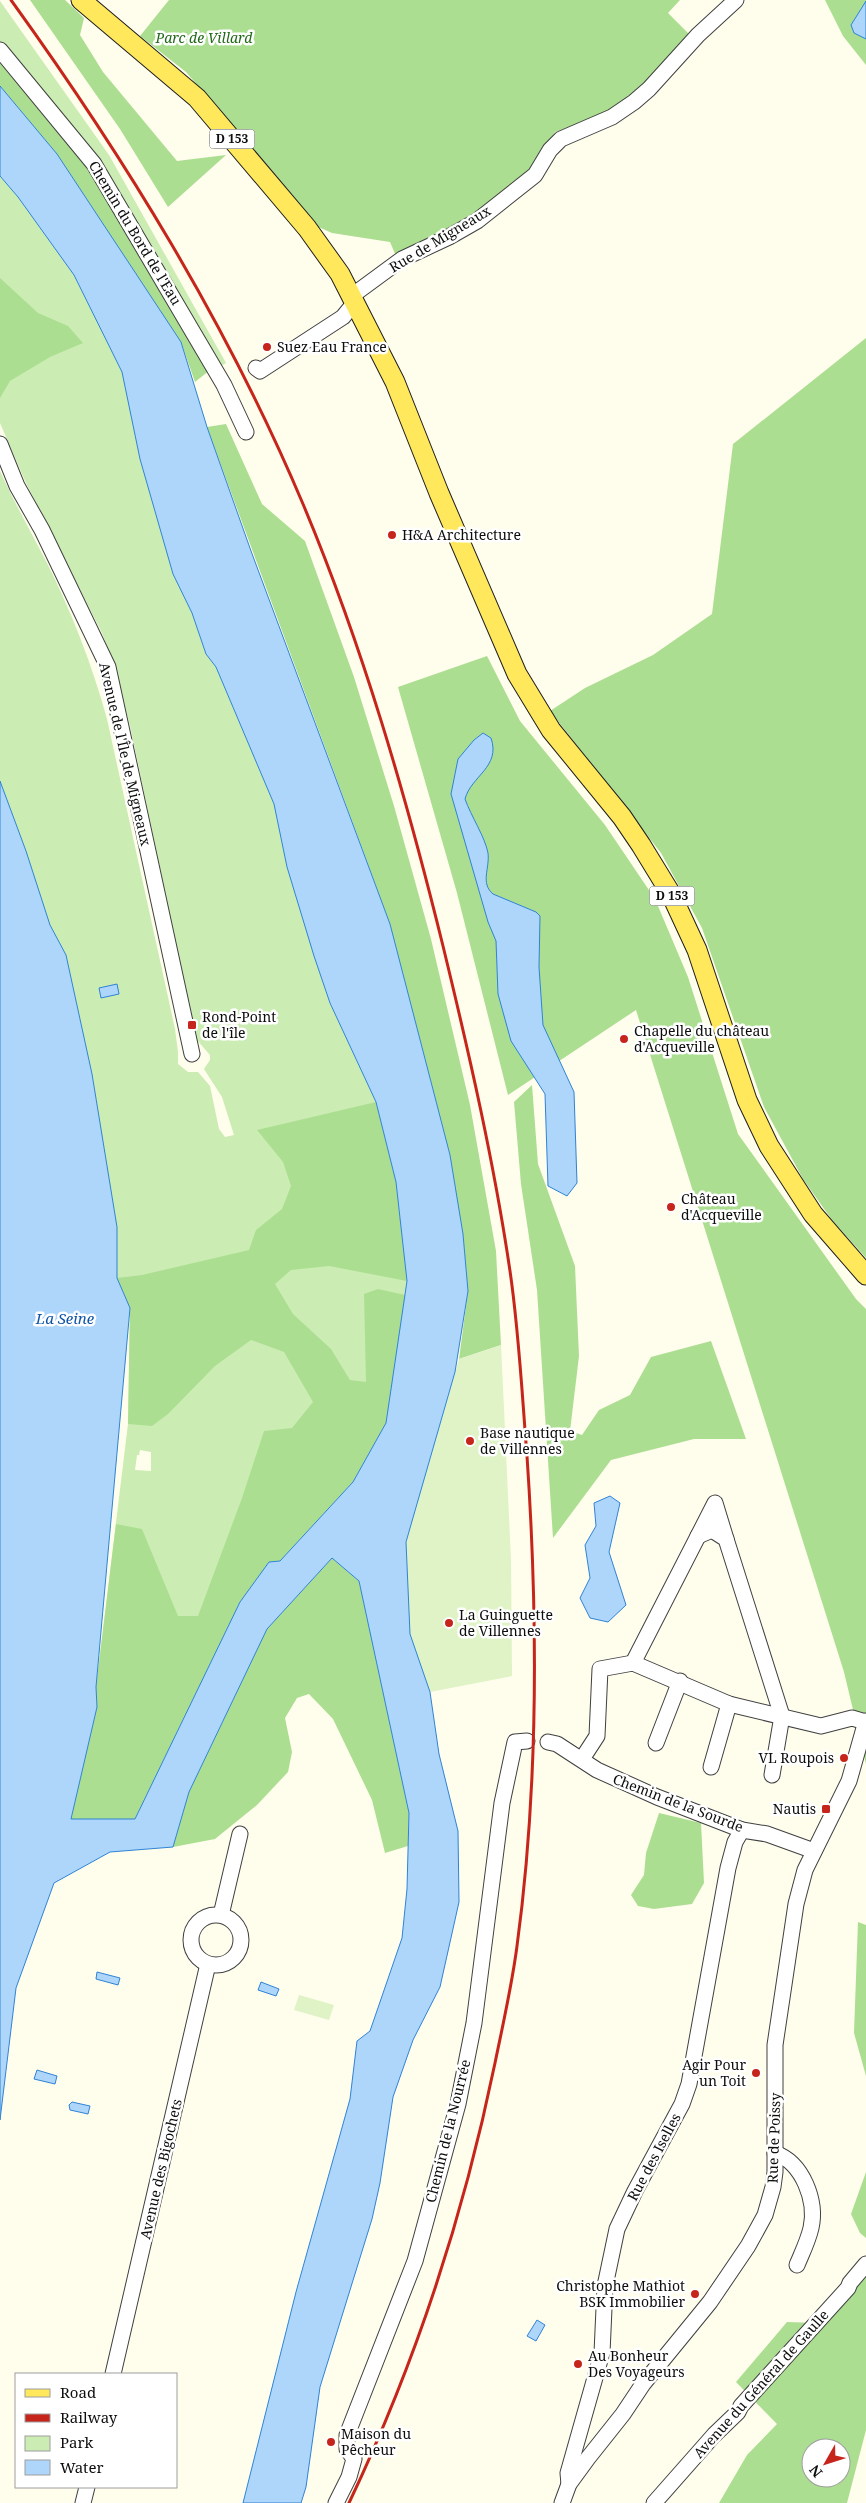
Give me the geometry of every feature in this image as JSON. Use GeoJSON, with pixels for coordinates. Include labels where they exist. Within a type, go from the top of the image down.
{"type":"FeatureCollection","features":[{"type":"Feature","properties":{"kind":"main road","name":"D 153"},"geometry":{"type":"LineString","coordinates":[[84,3],[196,108],[315,250],[352,300],[395,382],[506,653],[528,696],[565,750],[631,831],[671,894],[697,950],[744,1091],[769,1146],[813,1214],[866,1275]]}},
{"type":"Feature","properties":{"kind":"street","name":"Rue de Migneaux"},"geometry":{"type":"LineString","coordinates":[[256,368],[260,371],[343,317],[352,300],[402,259],[449,237],[477,221],[535,175],[550,150],[561,139],[612,117],[634,102],[649,89],[698,35],[736,0]]}},
{"type":"Feature","properties":{"kind":"street","name":"Chemin du Bord de l'Eau"},"geometry":{"type":"LineString","coordinates":[[0,50],[94,164],[224,385],[246,432]]}},
{"type":"Feature","properties":{"kind":"street","name":"Avenue de l'Île de Migneaux"},"geometry":{"type":"LineString","coordinates":[[0,444],[17,486],[42,530],[108,667],[192,1054]]}},
{"type":"Feature","properties":{"kind":"street"},"geometry":{"type":"LineString","coordinates":[[633,1663],[715,1503],[782,1716],[772,1775]]}},
{"type":"Feature","properties":{"kind":"street"},"geometry":{"type":"LineString","coordinates":[[698,1536],[712,1530],[726,1539]]}},
{"type":"Feature","properties":{"kind":"street"},"geometry":{"type":"LineString","coordinates":[[582,1759],[597,1736],[600,1669],[633,1663],[729,1704],[821,1726],[852,1718],[866,1721]]}},
{"type":"Feature","properties":{"kind":"street"},"geometry":{"type":"LineString","coordinates":[[656,1743],[680,1682]]}},
{"type":"Feature","properties":{"kind":"street"},"geometry":{"type":"LineString","coordinates":[[711,1767],[729,1704]]}},
{"type":"Feature","properties":{"kind":"street","name":"Rue de Poissy"},"geometry":{"type":"LineString","coordinates":[[562,2503],[569,2484],[643,2384],[710,2302],[712,2296],[748,2246],[765,2215],[773,2187],[776,2031],[796,1904],[805,1870],[849,1781],[866,1721]]}},
{"type":"Feature","properties":{"kind":"street","name":"Chemin de la Nourrée"},"geometry":{"type":"LineString","coordinates":[[336,2503],[349,2478],[354,2459],[347,2449],[348,2435],[415,2262],[458,2104],[474,2023],[502,1803],[521,1742]]}},
{"type":"Feature","properties":{"kind":"street","name":"Chemin de la Sourde"},"geometry":{"type":"LineString","coordinates":[[548,1742],[557,1744],[614,1779],[742,1830],[767,1834],[814,1851]]}},
{"type":"Feature","properties":{"kind":"street","name":"Rue des Iselles"},"geometry":{"type":"LineString","coordinates":[[569,2484],[568,2473],[602,2353],[605,2286],[612,2247],[625,2210],[682,2104],[689,2084],[728,1868],[735,1842],[742,1830]]}},
{"type":"Feature","properties":{"kind":"street"},"geometry":{"type":"LineString","coordinates":[[221,1915],[240,1834]]}},
{"type":"Feature","properties":{"kind":"street"},"geometry":{"type":"LineString","coordinates":[[212,1914],[221,1915],[235,1923],[242,1938],[241,1946],[238,1954],[225,1964],[208,1964],[195,1954],[191,1938],[198,1922],[212,1914]]}},
{"type":"Feature","properties":{"kind":"street","name":"Avenue des Bigochets"},"geometry":{"type":"LineString","coordinates":[[113,2373],[208,1964]]}},
{"type":"Feature","properties":{"kind":"street"},"geometry":{"type":"LineString","coordinates":[[775,2153],[789,2159],[796,2168],[803,2178],[810,2201],[812,2226],[797,2265]]}},
{"type":"Feature","properties":{"kind":"street","name":"Avenue du Général de Gaulle"},"geometry":{"type":"LineString","coordinates":[[654,2503],[848,2288],[866,2264]]}},
{"type":"Feature","properties":{"kind":"street"},"geometry":{"type":"LineString","coordinates":[[83,2503],[87,2488]]}},
{"type":"Feature","properties":{"kind":"green space"},"geometry":{"type":"Polygon","coordinates":[[[30,0],[65,0],[84,18],[80,35],[103,72],[177,161],[226,155],[168,207],[120,129],[30,0]]]}},
{"type":"Feature","properties":{"kind":"green space","name":"Parc de Villard"},"geometry":{"type":"Polygon","coordinates":[[[169,0],[680,0],[668,13],[689,34],[646,81],[620,103],[583,126],[581,123],[555,132],[529,175],[462,224],[396,256],[390,242],[332,233],[314,225],[271,171],[186,72],[140,36],[169,0]]]}},
{"type":"Feature","properties":{"kind":"green space"},"geometry":{"type":"Polygon","coordinates":[[[825,0],[866,0],[866,65],[843,36],[825,0]]]}},
{"type":"Feature","properties":{"kind":"green space"},"geometry":{"type":"Polygon","coordinates":[[[0,1],[109,155],[226,363],[219,367],[0,45],[0,1]]]}},
{"type":"Feature","properties":{"kind":"green space"},"geometry":{"type":"Polygon","coordinates":[[[0,57],[90,164],[210,370],[195,382],[181,342],[57,154],[0,86],[0,57]]]}},
{"type":"Feature","properties":{"kind":"green space"},"geometry":{"type":"Polygon","coordinates":[[[0,176],[18,197],[74,275],[122,372],[140,459],[173,574],[192,613],[206,654],[216,667],[274,804],[287,867],[330,1003],[376,1102],[407,1281],[386,1423],[240,1602],[194,1698],[97,1707],[96,1687],[128,1424],[130,1308],[117,1278],[117,1227],[92,1074],[66,955],[50,925],[26,851],[0,781],[0,471],[65,601],[88,659],[101,699],[175,1029],[178,1064],[188,1072],[198,1072],[210,1086],[219,1129],[225,1137],[234,1135],[222,1097],[204,1069],[210,1060],[210,1055],[197,1040],[195,1034],[130,726],[113,662],[102,633],[26,483],[0,423],[0,176]],[[140,1450],[139,1455],[137,1455],[135,1470],[151,1471],[151,1452],[140,1450]]]}},
{"type":"Feature","properties":{"kind":"green space"},"geometry":{"type":"Polygon","coordinates":[[[0,278],[38,313],[68,326],[83,343],[50,357],[10,381],[0,398],[0,278]]]}},
{"type":"Feature","properties":{"kind":"green space"},"geometry":{"type":"Polygon","coordinates":[[[866,338],[866,1258],[832,1220],[803,1179],[764,1107],[702,928],[661,853],[550,711],[585,688],[653,655],[712,614],[733,444],[866,338]]]}},
{"type":"Feature","properties":{"kind":"green space"},"geometry":{"type":"Polygon","coordinates":[[[226,424],[262,504],[305,541],[354,677],[394,806],[431,939],[470,1105],[496,1251],[501,1345],[459,1359],[468,1291],[463,1234],[450,1155],[390,924],[207,427],[226,424]]]}},
{"type":"Feature","properties":{"kind":"green space"},"geometry":{"type":"Polygon","coordinates":[[[487,656],[520,721],[605,825],[655,899],[688,977],[738,1134],[856,1299],[866,1309],[866,1764],[844,1672],[636,1010],[508,1095],[457,893],[398,687],[487,656]]]}},
{"type":"Feature","properties":{"kind":"green space"},"geometry":{"type":"Polygon","coordinates":[[[532,1085],[538,1164],[575,1266],[579,1356],[570,1431],[582,1435],[599,1410],[630,1395],[651,1357],[711,1341],[746,1439],[694,1439],[611,1460],[553,1538],[537,1290],[521,1184],[514,1102],[532,1085]]]}},
{"type":"Feature","properties":{"kind":"green space"},"geometry":{"type":"Polygon","coordinates":[[[376,1102],[396,1182],[407,1281],[329,1266],[291,1270],[275,1284],[293,1314],[331,1349],[350,1380],[366,1382],[364,1294],[378,1289],[405,1295],[386,1423],[353,1482],[280,1561],[269,1562],[240,1602],[135,1819],[71,1819],[97,1707],[96,1687],[116,1524],[142,1529],[178,1616],[198,1616],[242,1498],[264,1431],[292,1428],[313,1402],[284,1352],[251,1340],[215,1366],[168,1414],[152,1426],[128,1424],[130,1308],[117,1278],[142,1275],[249,1250],[256,1230],[282,1209],[291,1186],[283,1162],[257,1130],[376,1102]]]}},
{"type":"Feature","properties":{"kind":"green space","name":"Base nautique de Villennes"},"geometry":{"type":"Polygon","coordinates":[[[501,1345],[511,1560],[512,1676],[430,1692],[406,1624],[406,1542],[459,1359],[501,1345]]]}},
{"type":"Feature","properties":{"kind":"green space"},"geometry":{"type":"Polygon","coordinates":[[[332,1558],[359,1581],[409,1813],[408,1846],[385,1853],[372,1800],[333,1719],[309,1694],[297,1698],[285,1718],[292,1752],[288,1772],[257,1805],[215,1839],[173,1847],[189,1792],[267,1629],[332,1558]]]}},
{"type":"Feature","properties":{"kind":"green space"},"geometry":{"type":"Polygon","coordinates":[[[659,1813],[701,1823],[704,1883],[692,1904],[654,1909],[638,1906],[631,1895],[644,1875],[646,1853],[659,1813]]]}},
{"type":"Feature","properties":{"kind":"green space"},"geometry":{"type":"Polygon","coordinates":[[[858,1922],[866,1925],[866,2076],[854,2033],[858,1922]]]}},
{"type":"Feature","properties":{"kind":"green space"},"geometry":{"type":"Polygon","coordinates":[[[299,1995],[334,2005],[329,2020],[294,2010],[299,1995]]]}},
{"type":"Feature","properties":{"kind":"green space"},"geometry":{"type":"Polygon","coordinates":[[[866,2172],[866,2238],[860,2233],[851,2214],[866,2172]]]}},
{"type":"Feature","properties":{"kind":"green space"},"geometry":{"type":"Polygon","coordinates":[[[866,2272],[866,2430],[851,2488],[851,2438],[801,2438],[801,2488],[851,2488],[847,2503],[719,2503],[747,2455],[777,2424],[736,2382],[787,2322],[816,2323],[866,2272]]]}},
{"type":"Feature","properties":{"kind":"water"},"geometry":{"type":"Polygon","coordinates":[[[866,1],[866,39],[854,33],[851,25],[866,1]]]}},
{"type":"Feature","properties":{"kind":"water","name":"La Seine"},"geometry":{"type":"Polygon","coordinates":[[[0,86],[57,154],[181,342],[207,427],[251,551],[390,924],[450,1155],[463,1234],[468,1291],[455,1372],[406,1542],[410,1634],[430,1692],[439,1754],[458,1831],[459,1902],[440,1987],[413,2040],[393,2097],[380,2183],[372,2219],[320,2387],[306,2487],[301,2503],[243,2503],[296,2292],[350,2099],[357,2041],[370,2031],[402,1938],[407,1889],[409,1813],[359,1581],[332,1558],[267,1629],[189,1792],[173,1847],[110,1852],[54,1883],[16,1988],[0,2120],[0,781],[26,851],[50,925],[66,955],[92,1074],[117,1227],[117,1278],[130,1308],[96,1687],[97,1707],[71,1819],[135,1819],[240,1602],[269,1562],[280,1561],[353,1482],[386,1423],[407,1281],[396,1182],[376,1102],[330,1003],[314,956],[287,867],[274,804],[216,667],[206,654],[192,613],[173,574],[140,459],[122,372],[74,275],[18,197],[0,176],[0,86]]]}},
{"type":"Feature","properties":{"kind":"water"},"geometry":{"type":"Polygon","coordinates":[[[483,733],[491,738],[492,757],[489,764],[468,791],[465,799],[488,853],[486,880],[489,890],[493,894],[536,912],[540,916],[539,967],[543,1025],[574,1092],[577,1183],[567,1196],[548,1186],[545,1094],[511,1041],[498,994],[496,941],[488,922],[451,794],[458,759],[474,740],[483,733]]]}},
{"type":"Feature","properties":{"kind":"water"},"geometry":{"type":"Polygon","coordinates":[[[117,984],[119,994],[101,998],[99,988],[117,984]]]}},
{"type":"Feature","properties":{"kind":"water"},"geometry":{"type":"Polygon","coordinates":[[[610,1496],[620,1503],[609,1552],[626,1605],[608,1622],[590,1618],[580,1598],[590,1578],[585,1545],[596,1526],[594,1503],[610,1496]]]}},
{"type":"Feature","properties":{"kind":"water"},"geometry":{"type":"Polygon","coordinates":[[[97,1972],[120,1978],[118,1985],[96,1979],[97,1972]]]}},
{"type":"Feature","properties":{"kind":"water"},"geometry":{"type":"Polygon","coordinates":[[[261,1982],[279,1989],[276,1996],[258,1990],[261,1982]]]}},
{"type":"Feature","properties":{"kind":"water"},"geometry":{"type":"Polygon","coordinates":[[[37,2070],[57,2076],[55,2084],[34,2079],[37,2070]]]}},
{"type":"Feature","properties":{"kind":"water"},"geometry":{"type":"Polygon","coordinates":[[[72,2102],[90,2106],[88,2114],[70,2110],[69,2105],[72,2102]]]}},
{"type":"Feature","properties":{"kind":"water"},"geometry":{"type":"Polygon","coordinates":[[[537,2320],[545,2325],[536,2341],[527,2336],[537,2320]]]}},
{"type":"Feature","properties":{"kind":"railway"},"geometry":{"type":"LineString","coordinates":[[11,0],[94,120],[133,181],[207,307],[273,437],[325,558],[382,722],[429,890],[453,986],[480,1108],[504,1230],[513,1294],[531,1517],[534,1640],[533,1762],[524,1885],[517,1946],[513,1975],[483,2120],[453,2232],[416,2343],[373,2450],[349,2503]]}},
{"type":"Feature","properties":{"kind":"place","name":"Suez Eau France"},"geometry":{"type":"Point","coordinates":[267,347]}},
{"type":"Feature","properties":{"kind":"place","name":"H&A Architecture"},"geometry":{"type":"Point","coordinates":[392,535]}},
{"type":"Feature","properties":{"kind":"place","name":"Rond-Point de l'île"},"geometry":{"type":"Point","coordinates":[192,1025]}},
{"type":"Feature","properties":{"kind":"place","name":"Chapelle du château d'Acqueville"},"geometry":{"type":"Point","coordinates":[624,1039]}},
{"type":"Feature","properties":{"kind":"place","name":"Château d'Acqueville"},"geometry":{"type":"Point","coordinates":[671,1207]}},
{"type":"Feature","properties":{"kind":"place","name":"Base nautique de Villennes"},"geometry":{"type":"Point","coordinates":[470,1441]}},
{"type":"Feature","properties":{"kind":"place","name":"La Guinguette de Villennes"},"geometry":{"type":"Point","coordinates":[449,1623]}},
{"type":"Feature","properties":{"kind":"place","name":"VL Roupois"},"geometry":{"type":"Point","coordinates":[844,1758]}},
{"type":"Feature","properties":{"kind":"place","name":"Nautis"},"geometry":{"type":"Point","coordinates":[826,1809]}},
{"type":"Feature","properties":{"kind":"place","name":"Agir Pour un Toit"},"geometry":{"type":"Point","coordinates":[756,2073]}},
{"type":"Feature","properties":{"kind":"place","name":"Christophe Mathiot BSK Immobilier"},"geometry":{"type":"Point","coordinates":[695,2294]}},
{"type":"Feature","properties":{"kind":"place","name":"Au Bonheur Des Voyageurs"},"geometry":{"type":"Point","coordinates":[578,2364]}},
{"type":"Feature","properties":{"kind":"place","name":"Maison du Pêcheur"},"geometry":{"type":"Point","coordinates":[331,2442]}}]}
